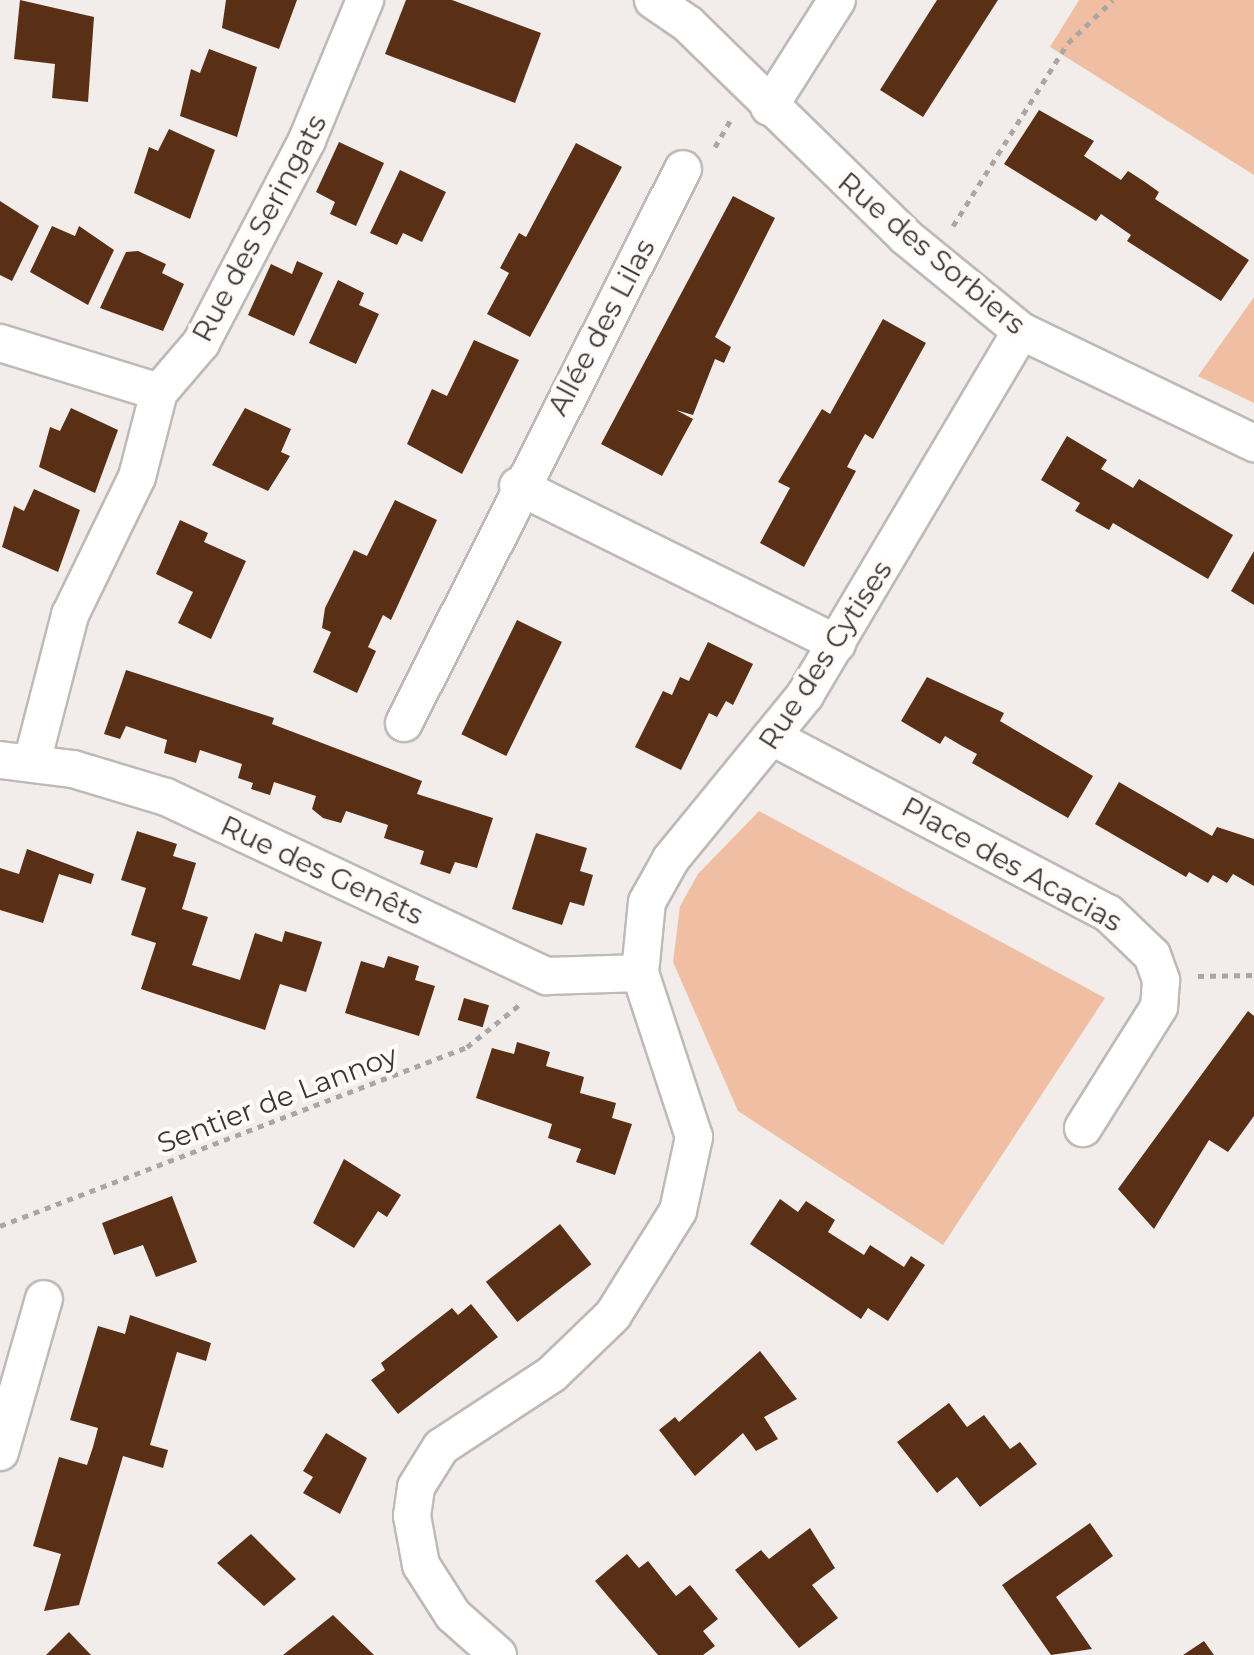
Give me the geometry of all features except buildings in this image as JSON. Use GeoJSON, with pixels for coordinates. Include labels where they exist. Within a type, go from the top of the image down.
{"type":"FeatureCollection","features":[{"type":"Feature","properties":{"kind":"street","name":"Rue des Seringats"},"geometry":{"type":"LineString","coordinates":[[16,761],[70,615],[137,477],[159,392],[201,343],[307,140],[365,0]]}},
{"type":"Feature","properties":{"kind":"street","name":"Rue des Sorbiers"},"geometry":{"type":"LineString","coordinates":[[653,0],[933,259],[1021,331],[1254,443]]}},
{"type":"Feature","properties":{"kind":"street"},"geometry":{"type":"LineString","coordinates":[[769,107],[837,0]]}},
{"type":"Feature","properties":{"kind":"street","name":"Allée des Lilas"},"geometry":{"type":"LineString","coordinates":[[404,723],[518,486],[683,169]]}},
{"type":"Feature","properties":{"kind":"street","name":"Rue des Cytises"},"geometry":{"type":"LineString","coordinates":[[498,1655],[453,1615],[421,1565],[412,1516],[416,1487],[441,1447],[552,1374],[613,1315],[678,1211],[694,1137],[640,973],[639,930],[658,879],[774,738],[837,644],[1021,331]]}},
{"type":"Feature","properties":{"kind":"street"},"geometry":{"type":"LineString","coordinates":[[0,343],[159,392]]}},
{"type":"Feature","properties":{"kind":"street"},"geometry":{"type":"LineString","coordinates":[[518,486],[837,644]]}},
{"type":"Feature","properties":{"kind":"street","name":"Place des Acacias"},"geometry":{"type":"LineString","coordinates":[[774,738],[1108,913],[1152,955],[1161,980]]}},
{"type":"Feature","properties":{"kind":"street","name":"Rue des Genêts"},"geometry":{"type":"LineString","coordinates":[[16,761],[166,797],[547,976],[640,973]]}},
{"type":"Feature","properties":{"kind":"street"},"geometry":{"type":"LineString","coordinates":[[1083,1128],[1148,1032],[1161,980]]}},
{"type":"Feature","properties":{"kind":"street"},"geometry":{"type":"LineString","coordinates":[[0,1452],[44,1299]]}},
{"type":"Feature","properties":{"kind":"path"},"geometry":{"type":"LineString","coordinates":[[933,259],[1068,43],[1113,0]]}},
{"type":"Feature","properties":{"kind":"path"},"geometry":{"type":"LineString","coordinates":[[683,169],[701,170],[734,115],[769,107]]}},
{"type":"Feature","properties":{"kind":"path"},"geometry":{"type":"LineString","coordinates":[[1161,980],[1254,975]]}},
{"type":"Feature","properties":{"kind":"path","name":"Sentier de Lannoy"},"geometry":{"type":"LineString","coordinates":[[0,1226],[467,1047],[547,976]]}},
{"type":"Feature","properties":{"kind":"shaded area"},"geometry":{"type":"Polygon","coordinates":[[[1079,0],[1254,0],[1254,175],[1050,47],[1079,0]]]}},
{"type":"Feature","properties":{"kind":"shaded area"},"geometry":{"type":"Polygon","coordinates":[[[1254,297],[1254,403],[1198,376],[1254,297]]]}},
{"type":"Feature","properties":{"kind":"shaded area"},"geometry":{"type":"Polygon","coordinates":[[[759,811],[1105,998],[943,1245],[738,1111],[673,962],[680,906],[698,874],[759,811]]]}}]}
